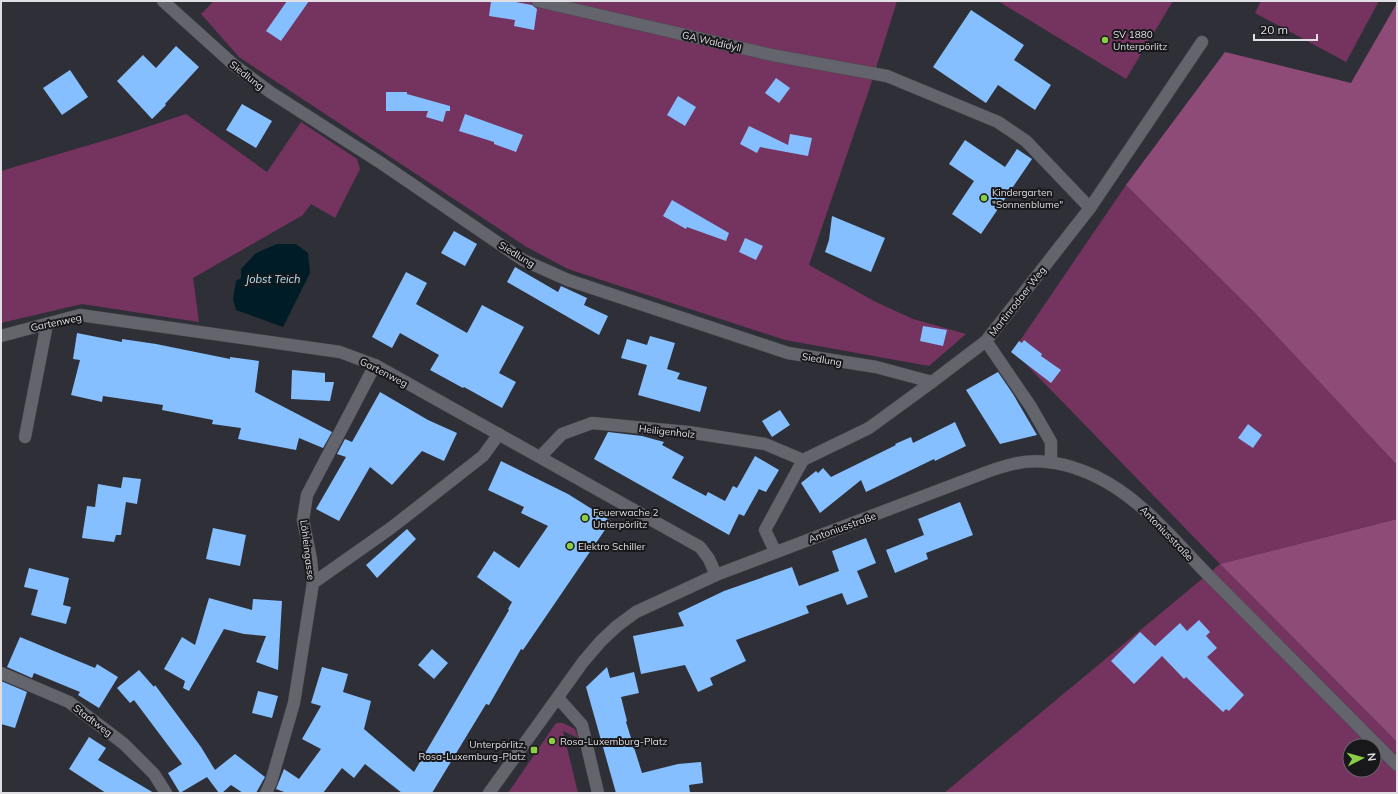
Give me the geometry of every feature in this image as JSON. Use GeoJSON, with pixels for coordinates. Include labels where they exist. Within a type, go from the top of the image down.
{"type":"FeatureCollection","features":[{"type":"Feature","properties":{"kind":"street","name":"Siedlung"},"geometry":{"type":"LineString","coordinates":[[162,1],[234,65],[270,92],[381,162],[523,260],[568,280],[788,353],[876,367],[932,382]]}},
{"type":"Feature","properties":{"kind":"street","name":"GA Waldidyll"},"geometry":{"type":"LineString","coordinates":[[538,1],[772,55],[887,76],[998,122],[1026,141],[1090,208]]}},
{"type":"Feature","properties":{"kind":"street","name":"Martinrodaer Weg"},"geometry":{"type":"LineString","coordinates":[[1051,462],[1050,442],[1031,407],[986,341],[1090,208],[1202,42]]}},
{"type":"Feature","properties":{"kind":"street","name":"Gartenweg"},"geometry":{"type":"LineString","coordinates":[[1,336],[80,315],[340,352],[375,365],[700,547],[709,559],[716,574]]}},
{"type":"Feature","properties":{"kind":"street"},"geometry":{"type":"LineString","coordinates":[[25,437],[47,324]]}},
{"type":"Feature","properties":{"kind":"street"},"geometry":{"type":"LineString","coordinates":[[775,551],[765,530],[803,460],[869,428],[986,341]]}},
{"type":"Feature","properties":{"kind":"street","name":"Löhleingasse"},"geometry":{"type":"LineString","coordinates":[[266,793],[271,782],[294,703],[313,583],[303,520],[307,495],[375,365]]}},
{"type":"Feature","properties":{"kind":"street","name":"Heiligenholz"},"geometry":{"type":"LineString","coordinates":[[540,457],[562,434],[592,423],[688,432],[765,444],[803,460]]}},
{"type":"Feature","properties":{"kind":"street"},"geometry":{"type":"LineString","coordinates":[[313,583],[391,528],[483,456],[499,434]]}},
{"type":"Feature","properties":{"kind":"street","name":"Antoniusstraße"},"geometry":{"type":"LineString","coordinates":[[716,574],[987,472],[1013,464],[1035,461],[1051,462],[1071,467],[1094,476],[1122,491],[1148,512],[1183,550],[1397,765]]}},
{"type":"Feature","properties":{"kind":"street"},"geometry":{"type":"LineString","coordinates":[[489,793],[583,662],[601,641],[617,626],[636,612],[716,574]]}},
{"type":"Feature","properties":{"kind":"street","name":"Stadtweg"},"geometry":{"type":"LineString","coordinates":[[1,673],[69,702],[124,744],[154,774],[166,793]]}},
{"type":"Feature","properties":{"kind":"street"},"geometry":{"type":"LineString","coordinates":[[558,698],[582,725],[598,793]]}},
{"type":"Feature","properties":{"kind":"shaded area"},"geometry":{"type":"Polygon","coordinates":[[[214,1],[897,1],[870,87],[809,265],[876,302],[913,319],[966,334],[929,366],[785,340],[568,269],[525,246],[239,57],[201,14],[214,1]]]}},
{"type":"Feature","properties":{"kind":"shaded area","name":"SV 1880 Unterpörlitz"},"geometry":{"type":"Polygon","coordinates":[[[998,1],[1173,1],[1126,79],[998,1]]]}},
{"type":"Feature","properties":{"kind":"shaded area"},"geometry":{"type":"Polygon","coordinates":[[[1261,1],[1379,1],[1346,62],[1255,13],[1261,1]]]}},
{"type":"Feature","properties":{"kind":"shaded area"},"geometry":{"type":"Polygon","coordinates":[[[1397,3],[1397,465],[1255,313],[1126,185],[1225,52],[1351,83],[1397,3]]]}},
{"type":"Feature","properties":{"kind":"shaded area"},"geometry":{"type":"Polygon","coordinates":[[[186,114],[267,172],[301,122],[357,159],[360,169],[335,218],[311,204],[303,215],[193,278],[199,322],[82,304],[1,323],[1,171],[123,135],[186,114]]]}},
{"type":"Feature","properties":{"kind":"shaded area"},"geometry":{"type":"Polygon","coordinates":[[[1126,185],[1255,313],[1397,465],[1397,519],[1220,564],[1013,351],[1126,185]]]}},
{"type":"Feature","properties":{"kind":"shaded area"},"geometry":{"type":"Polygon","coordinates":[[[1397,519],[1397,742],[1220,564],[1397,519]]]}},
{"type":"Feature","properties":{"kind":"shaded area"},"geometry":{"type":"Polygon","coordinates":[[[1220,564],[1397,742],[1397,793],[944,793],[1220,564]]]}},
{"type":"Feature","properties":{"kind":"shaded area"},"geometry":{"type":"Polygon","coordinates":[[[556,723],[563,723],[575,729],[578,738],[563,731],[578,793],[508,793],[556,723]]]}},
{"type":"Feature","properties":{"kind":"water","name":"Jobst Teich"},"geometry":{"type":"Polygon","coordinates":[[[277,244],[296,244],[308,253],[310,273],[283,327],[236,310],[233,299],[236,281],[241,278],[241,269],[256,253],[277,244]]]}},
{"type":"Feature","properties":{"kind":"building"},"geometry":{"type":"Polygon","coordinates":[[[287,1],[309,1],[281,41],[266,31],[287,1]]]}},
{"type":"Feature","properties":{"kind":"building"},"geometry":{"type":"Polygon","coordinates":[[[491,1],[510,1],[532,5],[537,9],[534,30],[514,26],[515,20],[489,16],[491,1]]]}},
{"type":"Feature","properties":{"kind":"building"},"geometry":{"type":"Polygon","coordinates":[[[971,10],[1024,45],[1014,60],[1051,85],[1035,110],[998,85],[986,103],[933,67],[971,10]]]}},
{"type":"Feature","properties":{"kind":"building"},"geometry":{"type":"Polygon","coordinates":[[[176,46],[199,67],[152,119],[117,81],[143,55],[156,68],[176,46]]]}},
{"type":"Feature","properties":{"kind":"building"},"geometry":{"type":"Polygon","coordinates":[[[70,70],[88,97],[62,115],[43,88],[70,70]]]}},
{"type":"Feature","properties":{"kind":"building"},"geometry":{"type":"Polygon","coordinates":[[[776,78],[790,88],[779,103],[765,93],[776,78]]]}},
{"type":"Feature","properties":{"kind":"building"},"geometry":{"type":"Polygon","coordinates":[[[386,92],[407,92],[407,94],[450,106],[450,111],[446,111],[443,122],[426,117],[428,111],[386,111],[386,92]]]}},
{"type":"Feature","properties":{"kind":"building"},"geometry":{"type":"Polygon","coordinates":[[[678,96],[696,107],[685,126],[667,115],[678,96]]]}},
{"type":"Feature","properties":{"kind":"building"},"geometry":{"type":"Polygon","coordinates":[[[242,104],[272,121],[256,148],[226,130],[242,104]]]}},
{"type":"Feature","properties":{"kind":"building"},"geometry":{"type":"Polygon","coordinates":[[[465,114],[523,135],[516,152],[494,144],[494,142],[459,131],[465,114]]]}},
{"type":"Feature","properties":{"kind":"building"},"geometry":{"type":"Polygon","coordinates":[[[749,126],[788,145],[790,134],[812,138],[808,156],[760,147],[757,153],[740,144],[749,126]]]}},
{"type":"Feature","properties":{"kind":"building","name":"Kindergarten \"Sonnenblume\""},"geometry":{"type":"Polygon","coordinates":[[[965,140],[1005,167],[1017,149],[1032,159],[981,234],[952,214],[974,181],[949,164],[965,140]]]}},
{"type":"Feature","properties":{"kind":"building"},"geometry":{"type":"Polygon","coordinates":[[[672,200],[729,233],[726,241],[687,227],[686,229],[663,216],[672,200]]]}},
{"type":"Feature","properties":{"kind":"building"},"geometry":{"type":"Polygon","coordinates":[[[832,216],[885,238],[871,272],[825,252],[829,240],[832,216]]]}},
{"type":"Feature","properties":{"kind":"building"},"geometry":{"type":"Polygon","coordinates":[[[454,231],[477,244],[465,266],[441,253],[454,231]]]}},
{"type":"Feature","properties":{"kind":"building"},"geometry":{"type":"Polygon","coordinates":[[[745,238],[763,246],[756,260],[739,252],[745,238]]]}},
{"type":"Feature","properties":{"kind":"building"},"geometry":{"type":"Polygon","coordinates":[[[515,267],[558,292],[561,286],[587,298],[584,305],[608,316],[599,335],[507,282],[515,267]]]}},
{"type":"Feature","properties":{"kind":"building"},"geometry":{"type":"Polygon","coordinates":[[[406,272],[427,283],[416,304],[467,333],[482,305],[524,327],[499,373],[516,382],[502,408],[430,370],[439,355],[400,333],[392,348],[372,337],[406,272]]]}},
{"type":"Feature","properties":{"kind":"building"},"geometry":{"type":"Polygon","coordinates":[[[923,326],[947,330],[943,346],[920,341],[923,326]]]}},
{"type":"Feature","properties":{"kind":"building"},"geometry":{"type":"Polygon","coordinates":[[[77,333],[122,342],[122,339],[156,344],[230,359],[230,357],[259,361],[255,392],[332,432],[323,448],[299,438],[296,450],[238,439],[241,428],[212,424],[213,420],[162,410],[163,405],[103,396],[102,402],[71,395],[80,360],[73,359],[77,333]]]}},
{"type":"Feature","properties":{"kind":"building"},"geometry":{"type":"Polygon","coordinates":[[[650,336],[675,343],[667,369],[680,373],[677,379],[707,387],[700,412],[638,395],[647,365],[621,358],[627,339],[647,345],[650,336]]]}},
{"type":"Feature","properties":{"kind":"building"},"geometry":{"type":"Polygon","coordinates":[[[1024,340],[1042,354],[1041,356],[1061,370],[1051,383],[1011,352],[1019,341],[1022,343],[1024,340]]]}},
{"type":"Feature","properties":{"kind":"building"},"geometry":{"type":"Polygon","coordinates":[[[292,370],[325,373],[325,382],[334,382],[330,401],[291,399],[292,370]]]}},
{"type":"Feature","properties":{"kind":"building"},"geometry":{"type":"Polygon","coordinates":[[[998,372],[1037,435],[1000,444],[966,390],[998,372]]]}},
{"type":"Feature","properties":{"kind":"building"},"geometry":{"type":"Polygon","coordinates":[[[380,392],[428,420],[457,433],[444,461],[422,451],[392,485],[370,467],[339,521],[316,509],[346,457],[337,454],[345,439],[352,442],[380,392]]]}},
{"type":"Feature","properties":{"kind":"building"},"geometry":{"type":"Polygon","coordinates":[[[780,410],[790,425],[772,437],[762,421],[780,410]]]}},
{"type":"Feature","properties":{"kind":"building"},"geometry":{"type":"Polygon","coordinates":[[[955,422],[966,446],[935,461],[934,459],[866,492],[861,480],[820,513],[801,483],[816,471],[818,473],[823,468],[831,477],[896,445],[895,444],[911,437],[913,443],[955,422]]]}},
{"type":"Feature","properties":{"kind":"building"},"geometry":{"type":"Polygon","coordinates":[[[1248,424],[1262,435],[1253,448],[1238,438],[1248,424]]]}},
{"type":"Feature","properties":{"kind":"building"},"geometry":{"type":"Polygon","coordinates":[[[608,432],[642,436],[664,442],[662,445],[684,457],[672,478],[706,496],[708,492],[725,501],[733,486],[737,488],[755,456],[779,470],[766,492],[759,489],[744,516],[739,514],[729,535],[594,459],[608,432]]]}},
{"type":"Feature","properties":{"kind":"building"},"geometry":{"type":"Polygon","coordinates":[[[501,461],[568,494],[611,521],[523,650],[521,649],[489,705],[486,704],[432,793],[402,793],[365,764],[354,778],[342,768],[323,793],[287,793],[276,789],[284,769],[299,779],[321,749],[302,739],[321,706],[311,703],[322,667],[348,674],[343,692],[371,701],[364,729],[414,772],[509,610],[508,609],[512,602],[477,577],[494,551],[519,568],[548,526],[521,513],[524,507],[488,490],[501,461]]]}},
{"type":"Feature","properties":{"kind":"building"},"geometry":{"type":"Polygon","coordinates":[[[123,477],[141,479],[137,504],[126,502],[121,535],[116,535],[114,542],[82,538],[87,506],[95,507],[98,484],[121,488],[123,477]]]}},
{"type":"Feature","properties":{"kind":"building"},"geometry":{"type":"Polygon","coordinates":[[[960,502],[973,535],[926,553],[928,559],[895,573],[886,550],[924,535],[918,519],[960,502]]]}},
{"type":"Feature","properties":{"kind":"building"},"geometry":{"type":"Polygon","coordinates":[[[213,528],[246,535],[240,566],[206,559],[213,528]]]}},
{"type":"Feature","properties":{"kind":"building"},"geometry":{"type":"Polygon","coordinates":[[[407,529],[416,539],[377,578],[366,565],[407,529]]]}},
{"type":"Feature","properties":{"kind":"building"},"geometry":{"type":"Polygon","coordinates":[[[866,538],[876,563],[857,571],[868,597],[847,605],[842,593],[806,606],[809,613],[736,640],[746,661],[710,678],[713,685],[698,692],[685,665],[641,674],[633,636],[684,626],[678,613],[724,591],[792,567],[799,586],[839,571],[832,551],[866,538]]]}},
{"type":"Feature","properties":{"kind":"building"},"geometry":{"type":"Polygon","coordinates":[[[29,568],[69,578],[63,605],[71,607],[66,624],[31,615],[38,590],[24,587],[29,568]]]}},
{"type":"Feature","properties":{"kind":"building"},"geometry":{"type":"Polygon","coordinates":[[[209,598],[252,610],[253,599],[282,601],[278,670],[256,662],[266,636],[244,634],[224,629],[189,691],[183,688],[185,681],[164,669],[182,637],[195,645],[209,598]]]}},
{"type":"Feature","properties":{"kind":"building"},"geometry":{"type":"Polygon","coordinates":[[[1199,620],[1210,632],[1206,636],[1217,648],[1207,657],[1244,695],[1229,711],[1226,709],[1223,712],[1186,677],[1184,679],[1162,656],[1134,684],[1111,661],[1140,632],[1155,646],[1180,623],[1187,631],[1199,620]]]}},
{"type":"Feature","properties":{"kind":"building"},"geometry":{"type":"Polygon","coordinates":[[[20,637],[95,668],[97,664],[118,677],[99,708],[78,695],[80,692],[34,673],[32,678],[7,667],[20,637]]]}},
{"type":"Feature","properties":{"kind":"building"},"geometry":{"type":"Polygon","coordinates":[[[432,649],[448,663],[434,679],[418,665],[432,649]]]}},
{"type":"Feature","properties":{"kind":"building"},"geometry":{"type":"Polygon","coordinates":[[[607,667],[610,678],[634,672],[639,693],[621,697],[626,722],[642,773],[678,764],[701,762],[703,783],[689,785],[690,793],[616,793],[586,687],[607,667]]]}},
{"type":"Feature","properties":{"kind":"building"},"geometry":{"type":"Polygon","coordinates":[[[139,670],[154,687],[155,685],[201,747],[215,770],[235,754],[265,777],[256,793],[243,793],[231,785],[222,793],[219,793],[207,777],[180,793],[168,773],[182,764],[134,700],[130,703],[117,688],[139,670]]]}},
{"type":"Feature","properties":{"kind":"building"},"geometry":{"type":"Polygon","coordinates":[[[1,681],[27,692],[15,728],[1,724],[1,681]]]}},
{"type":"Feature","properties":{"kind":"building"},"geometry":{"type":"Polygon","coordinates":[[[258,691],[278,696],[272,718],[252,713],[258,691]]]}},
{"type":"Feature","properties":{"kind":"building"},"geometry":{"type":"Polygon","coordinates":[[[89,737],[106,748],[98,760],[154,793],[106,793],[69,769],[89,737]]]}},
{"type":"Feature","properties":{"kind":"place","name":"SV 1880 Unterpörlitz"},"geometry":{"type":"Point","coordinates":[1105,40]}},
{"type":"Feature","properties":{"kind":"place","name":"Kindergarten \"Sonnenblume\""},"geometry":{"type":"Point","coordinates":[984,198]}},
{"type":"Feature","properties":{"kind":"place","name":"Feuerwache 2 Unterpörlitz"},"geometry":{"type":"Point","coordinates":[585,518]}},
{"type":"Feature","properties":{"kind":"place","name":"Elektro Schiller"},"geometry":{"type":"Point","coordinates":[570,546]}},
{"type":"Feature","properties":{"kind":"place","name":"Rosa-Luxemburg-Platz"},"geometry":{"type":"Point","coordinates":[552,741]}},
{"type":"Feature","properties":{"kind":"place","name":"Unterpörlitz, Rosa-Luxemburg-Platz"},"geometry":{"type":"Point","coordinates":[534,750]}}]}
